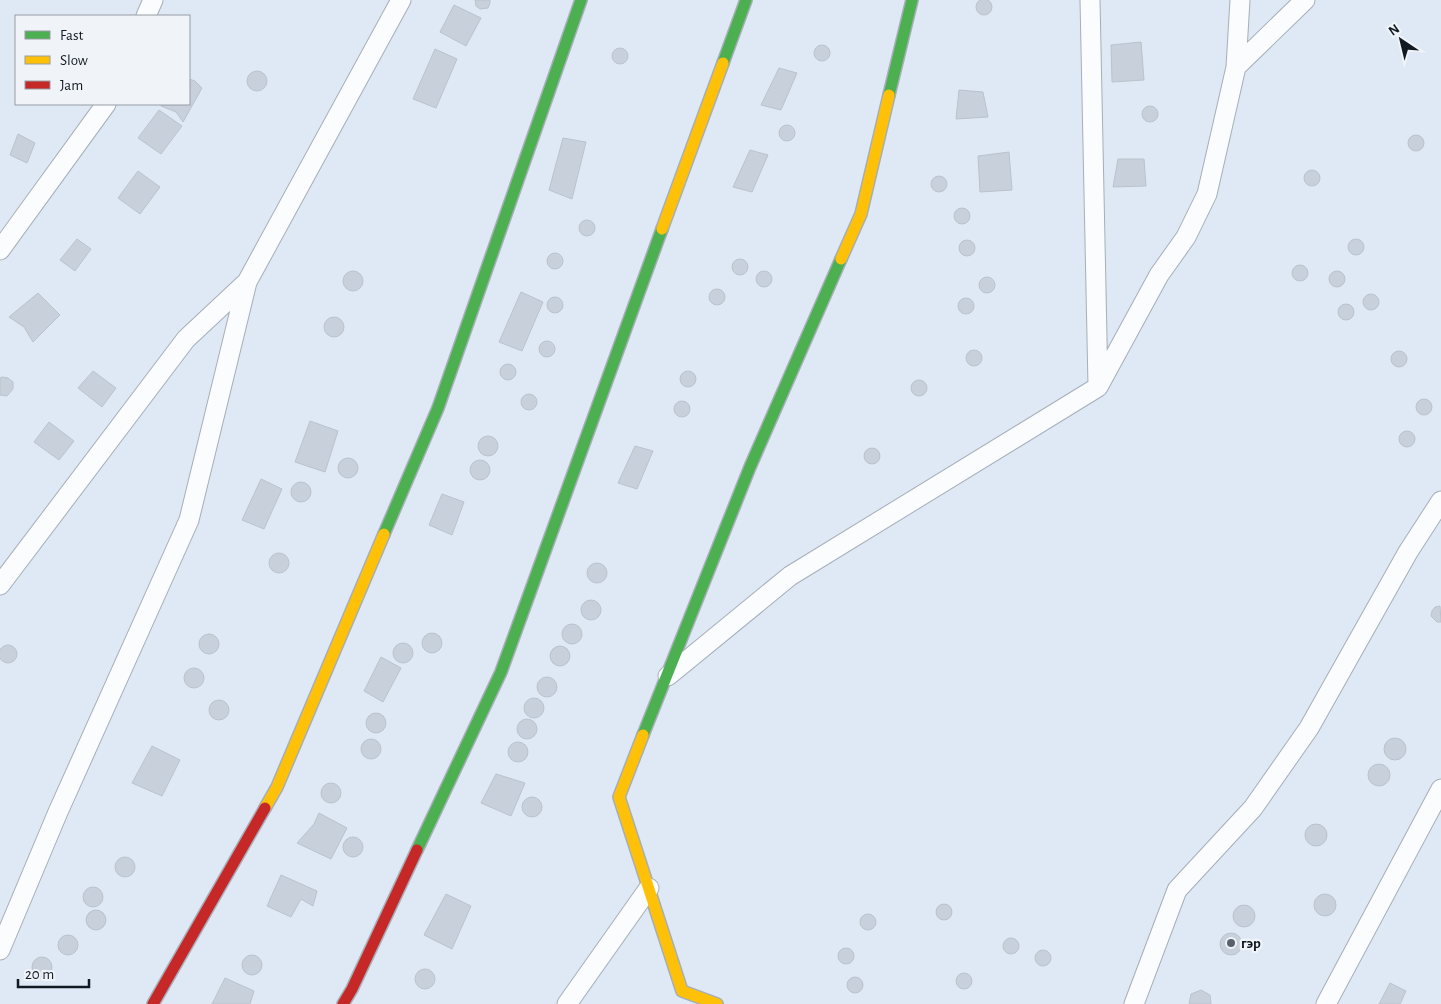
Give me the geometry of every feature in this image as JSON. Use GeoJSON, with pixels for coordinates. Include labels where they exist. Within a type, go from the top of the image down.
{"type":"FeatureCollection","features":[{"type":"Feature","properties":{"kind":"street"},"geometry":{"type":"LineString","coordinates":[[146,15],[153,0]]}},
{"type":"Feature","properties":{"kind":"street"},"geometry":{"type":"LineString","coordinates":[[0,950],[58,812],[189,520],[247,282],[401,0]]}},
{"type":"Feature","properties":{"kind":"street"},"geometry":{"type":"LineString","coordinates":[[153,1004],[277,788],[438,408],[581,0]]}},
{"type":"Feature","properties":{"kind":"street"},"geometry":{"type":"LineString","coordinates":[[343,1004],[352,989],[501,672],[746,0]]}},
{"type":"Feature","properties":{"kind":"street"},"geometry":{"type":"LineString","coordinates":[[718,1004],[682,991],[619,797],[750,467],[861,214],[912,0]]}},
{"type":"Feature","properties":{"kind":"street"},"geometry":{"type":"LineString","coordinates":[[1090,0],[1098,387]]}},
{"type":"Feature","properties":{"kind":"street"},"geometry":{"type":"LineString","coordinates":[[666,678],[790,576],[1098,387],[1159,274],[1186,237],[1207,194],[1236,68],[1240,0]]}},
{"type":"Feature","properties":{"kind":"street"},"geometry":{"type":"LineString","coordinates":[[1236,68],[1306,0]]}},
{"type":"Feature","properties":{"kind":"street"},"geometry":{"type":"LineString","coordinates":[[0,250],[105,105]]}},
{"type":"Feature","properties":{"kind":"street"},"geometry":{"type":"LineString","coordinates":[[0,585],[186,339],[247,282]]}},
{"type":"Feature","properties":{"kind":"street"},"geometry":{"type":"LineString","coordinates":[[1134,1004],[1177,890],[1253,808],[1309,728],[1408,552],[1441,501]]}},
{"type":"Feature","properties":{"kind":"street"},"geometry":{"type":"LineString","coordinates":[[1326,1004],[1441,789]]}},
{"type":"Feature","properties":{"kind":"street"},"geometry":{"type":"LineString","coordinates":[[567,1004],[649,888]]}},
{"type":"Feature","properties":{"kind":"building"},"geometry":{"type":"Polygon","coordinates":[[[984,-1],[990,1],[992,7],[990,13],[984,15],[978,13],[976,7],[978,1],[984,-1]]]}},
{"type":"Feature","properties":{"kind":"building"},"geometry":{"type":"Polygon","coordinates":[[[475,0],[490,0],[490,3],[488,8],[480,9],[476,6],[475,0]]]}},
{"type":"Feature","properties":{"kind":"building"},"geometry":{"type":"Polygon","coordinates":[[[454,5],[481,18],[466,46],[440,32],[454,5]]]}},
{"type":"Feature","properties":{"kind":"building"},"geometry":{"type":"Polygon","coordinates":[[[1141,42],[1144,80],[1112,82],[1111,45],[1141,42]]]}},
{"type":"Feature","properties":{"kind":"building"},"geometry":{"type":"Polygon","coordinates":[[[822,45],[828,47],[830,53],[828,59],[822,61],[816,59],[814,53],[816,47],[822,45]]]}},
{"type":"Feature","properties":{"kind":"building"},"geometry":{"type":"Polygon","coordinates":[[[620,48],[626,50],[628,56],[626,62],[620,64],[614,62],[612,56],[614,50],[620,48]]]}},
{"type":"Feature","properties":{"kind":"building"},"geometry":{"type":"Polygon","coordinates":[[[435,49],[457,59],[436,108],[413,99],[435,49]]]}},
{"type":"Feature","properties":{"kind":"building"},"geometry":{"type":"Polygon","coordinates":[[[779,68],[797,73],[781,110],[761,105],[779,68]]]}},
{"type":"Feature","properties":{"kind":"building"},"geometry":{"type":"Polygon","coordinates":[[[257,71],[264,74],[267,81],[264,88],[257,91],[250,88],[247,81],[250,74],[257,71]]]}},
{"type":"Feature","properties":{"kind":"building"},"geometry":{"type":"Polygon","coordinates":[[[190,79],[195,81],[202,88],[183,122],[176,112],[161,106],[190,105],[190,79]]]}},
{"type":"Feature","properties":{"kind":"building"},"geometry":{"type":"Polygon","coordinates":[[[959,90],[983,92],[988,117],[956,119],[959,90]]]}},
{"type":"Feature","properties":{"kind":"building"},"geometry":{"type":"Polygon","coordinates":[[[1150,106],[1156,108],[1158,114],[1156,120],[1150,122],[1144,120],[1142,114],[1144,108],[1150,106]]]}},
{"type":"Feature","properties":{"kind":"building"},"geometry":{"type":"Polygon","coordinates":[[[159,110],[182,126],[161,154],[138,138],[159,110]]]}},
{"type":"Feature","properties":{"kind":"building"},"geometry":{"type":"Polygon","coordinates":[[[787,125],[793,127],[795,133],[793,139],[787,141],[781,139],[779,133],[781,127],[787,125]]]}},
{"type":"Feature","properties":{"kind":"building"},"geometry":{"type":"Polygon","coordinates":[[[18,134],[35,143],[27,163],[10,155],[18,134]]]}},
{"type":"Feature","properties":{"kind":"building"},"geometry":{"type":"Polygon","coordinates":[[[1416,135],[1422,137],[1424,143],[1422,149],[1416,151],[1410,149],[1408,143],[1410,137],[1416,135]]]}},
{"type":"Feature","properties":{"kind":"building"},"geometry":{"type":"Polygon","coordinates":[[[563,138],[586,142],[572,199],[549,190],[563,138]]]}},
{"type":"Feature","properties":{"kind":"building"},"geometry":{"type":"Polygon","coordinates":[[[750,150],[768,155],[752,192],[733,187],[750,150]]]}},
{"type":"Feature","properties":{"kind":"building"},"geometry":{"type":"Polygon","coordinates":[[[1009,152],[1012,190],[980,192],[978,156],[1009,152]]]}},
{"type":"Feature","properties":{"kind":"building"},"geometry":{"type":"Polygon","coordinates":[[[1118,159],[1144,159],[1146,186],[1113,187],[1118,159]]]}},
{"type":"Feature","properties":{"kind":"building"},"geometry":{"type":"Polygon","coordinates":[[[1312,170],[1318,172],[1320,178],[1318,184],[1312,186],[1306,184],[1304,178],[1306,172],[1312,170]]]}},
{"type":"Feature","properties":{"kind":"building"},"geometry":{"type":"Polygon","coordinates":[[[138,171],[160,187],[140,214],[118,198],[138,171]]]}},
{"type":"Feature","properties":{"kind":"building"},"geometry":{"type":"Polygon","coordinates":[[[939,176],[945,178],[947,184],[945,190],[939,192],[933,190],[931,184],[933,178],[939,176]]]}},
{"type":"Feature","properties":{"kind":"building"},"geometry":{"type":"Polygon","coordinates":[[[962,208],[968,210],[970,216],[968,222],[962,224],[956,222],[954,216],[956,210],[962,208]]]}},
{"type":"Feature","properties":{"kind":"building"},"geometry":{"type":"Polygon","coordinates":[[[587,220],[593,222],[595,228],[593,234],[587,236],[581,234],[579,228],[581,222],[587,220]]]}},
{"type":"Feature","properties":{"kind":"building"},"geometry":{"type":"Polygon","coordinates":[[[77,239],[91,249],[75,271],[60,260],[77,239]]]}},
{"type":"Feature","properties":{"kind":"building"},"geometry":{"type":"Polygon","coordinates":[[[1356,239],[1362,241],[1364,247],[1362,253],[1356,255],[1350,253],[1348,247],[1350,241],[1356,239]]]}},
{"type":"Feature","properties":{"kind":"building"},"geometry":{"type":"Polygon","coordinates":[[[967,240],[973,242],[975,248],[973,254],[967,256],[961,254],[959,248],[961,242],[967,240]]]}},
{"type":"Feature","properties":{"kind":"building"},"geometry":{"type":"Polygon","coordinates":[[[555,253],[561,255],[563,261],[561,267],[555,269],[549,267],[547,261],[549,255],[555,253]]]}},
{"type":"Feature","properties":{"kind":"building"},"geometry":{"type":"Polygon","coordinates":[[[740,259],[746,261],[748,267],[746,273],[740,275],[734,273],[732,267],[734,261],[740,259]]]}},
{"type":"Feature","properties":{"kind":"building"},"geometry":{"type":"Polygon","coordinates":[[[1300,265],[1306,267],[1308,273],[1306,279],[1300,281],[1294,279],[1292,273],[1294,267],[1300,265]]]}},
{"type":"Feature","properties":{"kind":"building"},"geometry":{"type":"Polygon","coordinates":[[[353,271],[360,274],[363,281],[360,288],[353,291],[346,288],[343,281],[346,274],[353,271]]]}},
{"type":"Feature","properties":{"kind":"building"},"geometry":{"type":"Polygon","coordinates":[[[764,271],[770,273],[772,279],[770,285],[764,287],[758,285],[756,279],[758,273],[764,271]]]}},
{"type":"Feature","properties":{"kind":"building"},"geometry":{"type":"Polygon","coordinates":[[[1337,271],[1343,273],[1345,279],[1343,285],[1337,287],[1331,285],[1329,279],[1331,273],[1337,271]]]}},
{"type":"Feature","properties":{"kind":"building"},"geometry":{"type":"Polygon","coordinates":[[[987,277],[993,279],[995,285],[993,291],[987,293],[981,291],[979,285],[981,279],[987,277]]]}},
{"type":"Feature","properties":{"kind":"building"},"geometry":{"type":"Polygon","coordinates":[[[717,289],[723,291],[725,297],[723,303],[717,305],[711,303],[709,297],[711,291],[717,289]]]}},
{"type":"Feature","properties":{"kind":"building"},"geometry":{"type":"Polygon","coordinates":[[[521,292],[543,302],[522,351],[499,342],[521,292]]]}},
{"type":"Feature","properties":{"kind":"building"},"geometry":{"type":"Polygon","coordinates":[[[38,293],[60,315],[33,342],[24,327],[9,317],[38,293]]]}},
{"type":"Feature","properties":{"kind":"building"},"geometry":{"type":"Polygon","coordinates":[[[1371,294],[1377,296],[1379,302],[1377,308],[1371,310],[1365,308],[1363,302],[1365,296],[1371,294]]]}},
{"type":"Feature","properties":{"kind":"building"},"geometry":{"type":"Polygon","coordinates":[[[555,297],[561,299],[563,305],[561,311],[555,313],[549,311],[547,305],[549,299],[555,297]]]}},
{"type":"Feature","properties":{"kind":"building"},"geometry":{"type":"Polygon","coordinates":[[[966,298],[972,300],[974,306],[972,312],[966,314],[960,312],[958,306],[960,300],[966,298]]]}},
{"type":"Feature","properties":{"kind":"building"},"geometry":{"type":"Polygon","coordinates":[[[1346,304],[1352,306],[1354,312],[1352,318],[1346,320],[1340,318],[1338,312],[1340,306],[1346,304]]]}},
{"type":"Feature","properties":{"kind":"building"},"geometry":{"type":"Polygon","coordinates":[[[334,317],[341,320],[344,327],[341,334],[334,337],[327,334],[324,327],[327,320],[334,317]]]}},
{"type":"Feature","properties":{"kind":"building"},"geometry":{"type":"Polygon","coordinates":[[[547,341],[553,343],[555,349],[553,355],[547,357],[541,355],[539,349],[541,343],[547,341]]]}},
{"type":"Feature","properties":{"kind":"building"},"geometry":{"type":"Polygon","coordinates":[[[974,350],[980,352],[982,358],[980,364],[974,366],[968,364],[966,358],[968,352],[974,350]]]}},
{"type":"Feature","properties":{"kind":"building"},"geometry":{"type":"Polygon","coordinates":[[[1399,351],[1405,353],[1407,359],[1405,365],[1399,367],[1393,365],[1391,359],[1393,353],[1399,351]]]}},
{"type":"Feature","properties":{"kind":"building"},"geometry":{"type":"Polygon","coordinates":[[[508,364],[514,366],[516,372],[514,378],[508,380],[502,378],[500,372],[502,366],[508,364]]]}},
{"type":"Feature","properties":{"kind":"building"},"geometry":{"type":"Polygon","coordinates":[[[93,371],[116,388],[102,407],[78,388],[93,371]]]}},
{"type":"Feature","properties":{"kind":"building"},"geometry":{"type":"Polygon","coordinates":[[[688,371],[694,373],[696,379],[694,385],[688,387],[682,385],[680,379],[682,373],[688,371]]]}},
{"type":"Feature","properties":{"kind":"building"},"geometry":{"type":"Polygon","coordinates":[[[0,378],[8,378],[13,382],[13,389],[7,396],[0,395],[0,378]]]}},
{"type":"Feature","properties":{"kind":"building"},"geometry":{"type":"Polygon","coordinates":[[[919,380],[925,382],[927,388],[925,394],[919,396],[913,394],[911,388],[913,382],[919,380]]]}},
{"type":"Feature","properties":{"kind":"building"},"geometry":{"type":"Polygon","coordinates":[[[529,394],[535,396],[537,402],[535,408],[529,410],[523,408],[521,402],[523,396],[529,394]]]}},
{"type":"Feature","properties":{"kind":"building"},"geometry":{"type":"Polygon","coordinates":[[[1424,399],[1430,401],[1432,407],[1430,413],[1424,415],[1418,413],[1416,407],[1418,401],[1424,399]]]}},
{"type":"Feature","properties":{"kind":"building"},"geometry":{"type":"Polygon","coordinates":[[[682,401],[688,403],[690,409],[688,415],[682,417],[676,415],[674,409],[676,403],[682,401]]]}},
{"type":"Feature","properties":{"kind":"building"},"geometry":{"type":"Polygon","coordinates":[[[310,421],[338,431],[325,472],[295,462],[310,421]]]}},
{"type":"Feature","properties":{"kind":"building"},"geometry":{"type":"Polygon","coordinates":[[[49,422],[74,441],[59,460],[34,442],[49,422]]]}},
{"type":"Feature","properties":{"kind":"building"},"geometry":{"type":"Polygon","coordinates":[[[1407,431],[1413,433],[1415,439],[1413,445],[1407,447],[1401,445],[1399,439],[1401,433],[1407,431]]]}},
{"type":"Feature","properties":{"kind":"building"},"geometry":{"type":"Polygon","coordinates":[[[488,436],[495,439],[498,446],[495,453],[488,456],[481,453],[478,446],[481,439],[488,436]]]}},
{"type":"Feature","properties":{"kind":"building"},"geometry":{"type":"Polygon","coordinates":[[[635,446],[653,451],[637,489],[618,483],[635,446]]]}},
{"type":"Feature","properties":{"kind":"building"},"geometry":{"type":"Polygon","coordinates":[[[872,448],[878,450],[880,456],[878,462],[872,464],[866,462],[864,456],[866,450],[872,448]]]}},
{"type":"Feature","properties":{"kind":"building"},"geometry":{"type":"Polygon","coordinates":[[[348,458],[355,461],[358,468],[355,475],[348,478],[341,475],[338,468],[341,461],[348,458]]]}},
{"type":"Feature","properties":{"kind":"building"},"geometry":{"type":"Polygon","coordinates":[[[480,460],[487,463],[490,470],[487,477],[480,480],[473,477],[470,470],[473,463],[480,460]]]}},
{"type":"Feature","properties":{"kind":"building"},"geometry":{"type":"Polygon","coordinates":[[[261,479],[282,489],[264,529],[242,520],[261,479]]]}},
{"type":"Feature","properties":{"kind":"building"},"geometry":{"type":"Polygon","coordinates":[[[301,482],[308,485],[311,492],[308,499],[301,502],[294,499],[291,492],[294,485],[301,482]]]}},
{"type":"Feature","properties":{"kind":"building"},"geometry":{"type":"Polygon","coordinates":[[[442,494],[464,502],[452,535],[429,525],[442,494]]]}},
{"type":"Feature","properties":{"kind":"building"},"geometry":{"type":"Polygon","coordinates":[[[279,553],[286,556],[289,563],[286,570],[279,573],[272,570],[269,563],[272,556],[279,553]]]}},
{"type":"Feature","properties":{"kind":"building"},"geometry":{"type":"Polygon","coordinates":[[[597,563],[604,566],[607,573],[604,580],[597,583],[590,580],[587,573],[590,566],[597,563]]]}},
{"type":"Feature","properties":{"kind":"building"},"geometry":{"type":"Polygon","coordinates":[[[591,600],[598,603],[601,610],[598,617],[591,620],[584,617],[581,610],[584,603],[591,600]]]}},
{"type":"Feature","properties":{"kind":"building"},"geometry":{"type":"Polygon","coordinates":[[[1440,606],[1441,622],[1437,622],[1431,616],[1435,607],[1440,606]]]}},
{"type":"Feature","properties":{"kind":"building"},"geometry":{"type":"Polygon","coordinates":[[[572,624],[579,627],[582,634],[579,641],[572,644],[565,641],[562,634],[565,627],[572,624]]]}},
{"type":"Feature","properties":{"kind":"building"},"geometry":{"type":"Polygon","coordinates":[[[432,633],[439,636],[442,643],[439,650],[432,653],[425,650],[422,643],[425,636],[432,633]]]}},
{"type":"Feature","properties":{"kind":"building"},"geometry":{"type":"Polygon","coordinates":[[[209,634],[216,637],[219,644],[216,651],[209,654],[202,651],[199,644],[202,637],[209,634]]]}},
{"type":"Feature","properties":{"kind":"building"},"geometry":{"type":"Polygon","coordinates":[[[403,643],[410,646],[413,653],[410,660],[403,663],[396,660],[393,653],[396,646],[403,643]]]}},
{"type":"Feature","properties":{"kind":"building"},"geometry":{"type":"Polygon","coordinates":[[[4,645],[12,645],[17,650],[15,661],[4,663],[-1,658],[-1,650],[4,645]]]}},
{"type":"Feature","properties":{"kind":"building"},"geometry":{"type":"Polygon","coordinates":[[[560,646],[567,649],[570,656],[567,663],[560,666],[553,663],[550,656],[553,649],[560,646]]]}},
{"type":"Feature","properties":{"kind":"building"},"geometry":{"type":"Polygon","coordinates":[[[381,657],[401,668],[383,702],[364,691],[381,657]]]}},
{"type":"Feature","properties":{"kind":"building"},"geometry":{"type":"Polygon","coordinates":[[[194,668],[201,671],[204,678],[201,685],[194,688],[187,685],[184,678],[187,671],[194,668]]]}},
{"type":"Feature","properties":{"kind":"building"},"geometry":{"type":"Polygon","coordinates":[[[547,677],[554,680],[557,687],[554,694],[547,697],[540,694],[537,687],[540,680],[547,677]]]}},
{"type":"Feature","properties":{"kind":"building"},"geometry":{"type":"Polygon","coordinates":[[[534,698],[541,701],[544,708],[541,715],[534,718],[527,715],[524,708],[527,701],[534,698]]]}},
{"type":"Feature","properties":{"kind":"building"},"geometry":{"type":"Polygon","coordinates":[[[219,700],[226,703],[229,710],[226,717],[219,720],[212,717],[209,710],[212,703],[219,700]]]}},
{"type":"Feature","properties":{"kind":"building"},"geometry":{"type":"Polygon","coordinates":[[[376,713],[383,716],[386,723],[383,730],[376,733],[369,730],[366,723],[369,716],[376,713]]]}},
{"type":"Feature","properties":{"kind":"building"},"geometry":{"type":"Polygon","coordinates":[[[527,719],[534,722],[537,729],[534,736],[527,739],[520,736],[517,729],[520,722],[527,719]]]}},
{"type":"Feature","properties":{"kind":"building"},"geometry":{"type":"Polygon","coordinates":[[[1395,738],[1403,741],[1406,749],[1403,757],[1395,760],[1387,757],[1384,749],[1387,741],[1395,738]]]}},
{"type":"Feature","properties":{"kind":"building"},"geometry":{"type":"Polygon","coordinates":[[[371,739],[378,742],[381,749],[378,756],[371,759],[364,756],[361,749],[364,742],[371,739]]]}},
{"type":"Feature","properties":{"kind":"building"},"geometry":{"type":"Polygon","coordinates":[[[518,742],[525,745],[528,752],[525,759],[518,762],[511,759],[508,752],[511,745],[518,742]]]}},
{"type":"Feature","properties":{"kind":"building"},"geometry":{"type":"Polygon","coordinates":[[[152,746],[180,760],[162,796],[132,783],[152,746]]]}},
{"type":"Feature","properties":{"kind":"building"},"geometry":{"type":"Polygon","coordinates":[[[1379,764],[1387,767],[1390,775],[1387,783],[1379,786],[1371,783],[1368,775],[1371,767],[1379,764]]]}},
{"type":"Feature","properties":{"kind":"building"},"geometry":{"type":"Polygon","coordinates":[[[496,774],[525,783],[511,816],[481,803],[496,774]]]}},
{"type":"Feature","properties":{"kind":"building"},"geometry":{"type":"Polygon","coordinates":[[[331,783],[338,786],[341,793],[338,800],[331,803],[324,800],[321,793],[324,786],[331,783]]]}},
{"type":"Feature","properties":{"kind":"building"},"geometry":{"type":"Polygon","coordinates":[[[532,797],[539,800],[542,807],[539,814],[532,817],[525,814],[522,807],[525,800],[532,797]]]}},
{"type":"Feature","properties":{"kind":"building"},"geometry":{"type":"Polygon","coordinates":[[[319,813],[347,828],[331,859],[297,843],[314,824],[319,813]]]}},
{"type":"Feature","properties":{"kind":"building"},"geometry":{"type":"Polygon","coordinates":[[[1316,824],[1324,827],[1327,835],[1324,843],[1316,846],[1308,843],[1305,835],[1308,827],[1316,824]]]}},
{"type":"Feature","properties":{"kind":"building"},"geometry":{"type":"Polygon","coordinates":[[[353,837],[360,840],[363,847],[360,854],[353,857],[346,854],[343,847],[346,840],[353,837]]]}},
{"type":"Feature","properties":{"kind":"building"},"geometry":{"type":"Polygon","coordinates":[[[125,857],[132,860],[135,867],[132,874],[125,877],[118,874],[115,867],[118,860],[125,857]]]}},
{"type":"Feature","properties":{"kind":"building"},"geometry":{"type":"Polygon","coordinates":[[[281,875],[317,891],[313,906],[301,899],[291,917],[267,906],[281,875]]]}},
{"type":"Feature","properties":{"kind":"building"},"geometry":{"type":"Polygon","coordinates":[[[93,887],[100,890],[103,897],[100,904],[93,907],[86,904],[83,897],[86,890],[93,887]]]}},
{"type":"Feature","properties":{"kind":"building"},"geometry":{"type":"Polygon","coordinates":[[[446,894],[471,906],[452,949],[424,935],[446,894]]]}},
{"type":"Feature","properties":{"kind":"building"},"geometry":{"type":"Polygon","coordinates":[[[1325,894],[1333,897],[1336,905],[1333,913],[1325,916],[1317,913],[1314,905],[1317,897],[1325,894]]]}},
{"type":"Feature","properties":{"kind":"building"},"geometry":{"type":"Polygon","coordinates":[[[944,904],[950,906],[952,912],[950,918],[944,920],[938,918],[936,912],[938,906],[944,904]]]}},
{"type":"Feature","properties":{"kind":"building","name":"гэр"},"geometry":{"type":"Polygon","coordinates":[[[1244,905],[1252,908],[1255,916],[1252,924],[1244,927],[1236,924],[1233,916],[1236,908],[1244,905]]]}},
{"type":"Feature","properties":{"kind":"building"},"geometry":{"type":"Polygon","coordinates":[[[96,910],[103,913],[106,920],[103,927],[96,930],[89,927],[86,920],[89,913],[96,910]]]}},
{"type":"Feature","properties":{"kind":"building"},"geometry":{"type":"Polygon","coordinates":[[[868,914],[874,916],[876,922],[874,928],[868,930],[862,928],[860,922],[862,916],[868,914]]]}},
{"type":"Feature","properties":{"kind":"building","name":"гэр"},"geometry":{"type":"Polygon","coordinates":[[[1231,933],[1239,936],[1242,944],[1239,952],[1231,955],[1223,952],[1220,944],[1223,936],[1231,933]]]}},
{"type":"Feature","properties":{"kind":"building"},"geometry":{"type":"Polygon","coordinates":[[[68,935],[75,938],[78,945],[75,952],[68,955],[61,952],[58,945],[61,938],[68,935]]]}},
{"type":"Feature","properties":{"kind":"building"},"geometry":{"type":"Polygon","coordinates":[[[1011,938],[1017,940],[1019,946],[1017,952],[1011,954],[1005,952],[1003,946],[1005,940],[1011,938]]]}},
{"type":"Feature","properties":{"kind":"building"},"geometry":{"type":"Polygon","coordinates":[[[846,948],[852,950],[854,956],[852,962],[846,964],[840,962],[838,956],[840,950],[846,948]]]}},
{"type":"Feature","properties":{"kind":"building"},"geometry":{"type":"Polygon","coordinates":[[[1043,950],[1049,952],[1051,958],[1049,964],[1043,966],[1037,964],[1035,958],[1037,952],[1043,950]]]}},
{"type":"Feature","properties":{"kind":"building"},"geometry":{"type":"Polygon","coordinates":[[[252,955],[259,958],[262,965],[259,972],[252,975],[245,972],[242,965],[245,958],[252,955]]]}},
{"type":"Feature","properties":{"kind":"building"},"geometry":{"type":"Polygon","coordinates":[[[42,957],[49,960],[52,967],[49,974],[42,977],[35,974],[32,967],[35,960],[42,957]]]}},
{"type":"Feature","properties":{"kind":"building"},"geometry":{"type":"Polygon","coordinates":[[[425,969],[432,972],[435,979],[432,986],[425,989],[418,986],[415,979],[418,972],[425,969]]]}},
{"type":"Feature","properties":{"kind":"building"},"geometry":{"type":"Polygon","coordinates":[[[964,973],[970,975],[972,981],[970,987],[964,989],[958,987],[956,981],[958,975],[964,973]]]}},
{"type":"Feature","properties":{"kind":"building"},"geometry":{"type":"Polygon","coordinates":[[[855,977],[861,979],[863,985],[861,991],[855,993],[849,991],[847,985],[849,979],[855,977]]]}},
{"type":"Feature","properties":{"kind":"building"},"geometry":{"type":"Polygon","coordinates":[[[225,978],[254,991],[250,1004],[212,1004],[225,978]]]}},
{"type":"Feature","properties":{"kind":"building"},"geometry":{"type":"Polygon","coordinates":[[[1390,983],[1406,991],[1400,1004],[1379,1004],[1390,983]]]}},
{"type":"Feature","properties":{"kind":"building"},"geometry":{"type":"Polygon","coordinates":[[[1201,990],[1210,995],[1211,1004],[1189,1004],[1191,994],[1201,990]]]}},
{"type":"Feature","properties":{"kind":"traffic: fast"},"geometry":{"type":"LineString","coordinates":[[384,534],[438,408],[581,0]]}},
{"type":"Feature","properties":{"kind":"traffic: fast"},"geometry":{"type":"LineString","coordinates":[[723,63],[746,0]]}},
{"type":"Feature","properties":{"kind":"traffic: fast"},"geometry":{"type":"LineString","coordinates":[[889,95],[912,0]]}},
{"type":"Feature","properties":{"kind":"traffic: fast"},"geometry":{"type":"LineString","coordinates":[[417,850],[501,672],[662,229]]}},
{"type":"Feature","properties":{"kind":"traffic: fast"},"geometry":{"type":"LineString","coordinates":[[643,735],[750,467],[841,259]]}},
{"type":"Feature","properties":{"kind":"traffic: slow"},"geometry":{"type":"LineString","coordinates":[[662,229],[723,63]]}},
{"type":"Feature","properties":{"kind":"traffic: slow"},"geometry":{"type":"LineString","coordinates":[[841,259],[861,214],[889,95]]}},
{"type":"Feature","properties":{"kind":"traffic: slow"},"geometry":{"type":"LineString","coordinates":[[265,808],[277,787],[384,534]]}},
{"type":"Feature","properties":{"kind":"traffic: slow"},"geometry":{"type":"LineString","coordinates":[[643,735],[619,797],[682,991],[717,1004]]}},
{"type":"Feature","properties":{"kind":"traffic: jam"},"geometry":{"type":"LineString","coordinates":[[153,1004],[265,808]]}},
{"type":"Feature","properties":{"kind":"traffic: jam"},"geometry":{"type":"LineString","coordinates":[[343,1004],[352,989],[417,850]]}},
{"type":"Feature","properties":{"kind":"place","name":"гэр"},"geometry":{"type":"Point","coordinates":[1231,943]}}]}
